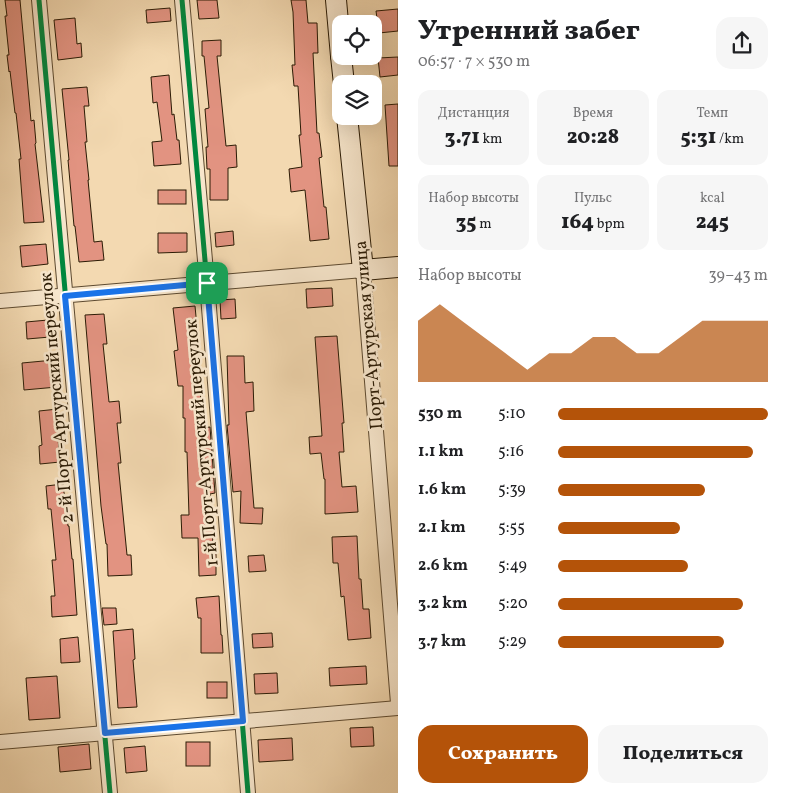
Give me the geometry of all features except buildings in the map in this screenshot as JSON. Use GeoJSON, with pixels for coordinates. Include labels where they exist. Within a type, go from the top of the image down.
{"type":"FeatureCollection","features":[{"type":"Feature","properties":{"kind":"street","name":"2-й Порт-Артурский переулок"},"geometry":{"type":"LineString","coordinates":[[39,0],[110,793]]}},
{"type":"Feature","properties":{"kind":"street","name":"1-й Порт-Артурский переулок"},"geometry":{"type":"LineString","coordinates":[[182,0],[248,793]]}},
{"type":"Feature","properties":{"kind":"street"},"geometry":{"type":"LineString","coordinates":[[336,0],[337,15]]}},
{"type":"Feature","properties":{"kind":"street","name":"Порт-Артурская улица"},"geometry":{"type":"LineString","coordinates":[[348,125],[363,270],[398,703]]}},
{"type":"Feature","properties":{"kind":"street"},"geometry":{"type":"LineString","coordinates":[[0,302],[398,267]]}},
{"type":"Feature","properties":{"kind":"street"},"geometry":{"type":"LineString","coordinates":[[0,742],[398,708]]}},
{"type":"Feature","properties":{"kind":"cycle path"},"geometry":{"type":"LineString","coordinates":[[39,0],[110,793]]}},
{"type":"Feature","properties":{"kind":"cycle path"},"geometry":{"type":"LineString","coordinates":[[182,0],[248,793]]}},
{"type":"Feature","properties":{"kind":"route"},"geometry":{"type":"LineString","coordinates":[[207,283],[243,721],[105,733],[65,296],[207,283]]}}]}
